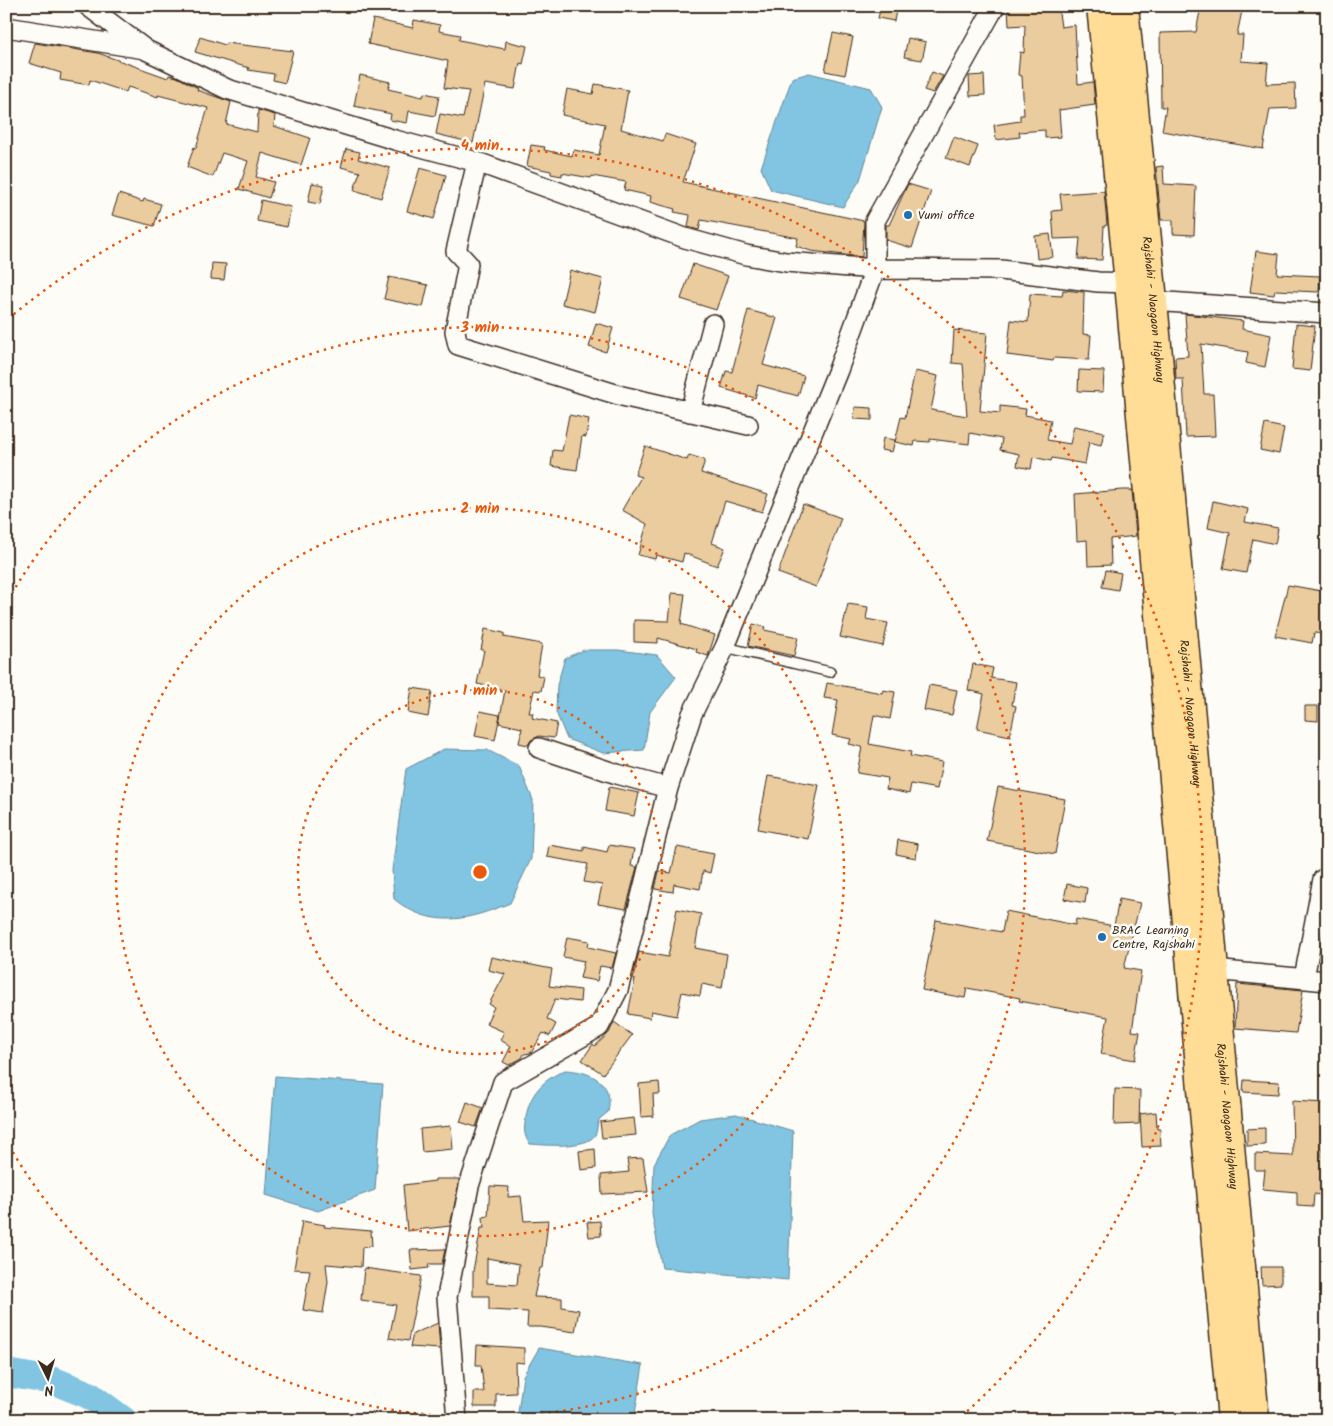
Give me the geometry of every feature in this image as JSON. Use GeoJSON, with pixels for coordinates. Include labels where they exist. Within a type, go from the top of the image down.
{"type":"FeatureCollection","features":[{"type":"Feature","properties":{"kind":"main road","name":"Rajshahi - Naogaon Highway"},"geometry":{"type":"LineString","coordinates":[[1100,6],[1124,125],[1153,300],[1154,439],[1232,1420]]}},
{"type":"Feature","properties":{"kind":"main road","name":"Rajshahi - Naogaon Highway"},"geometry":{"type":"LineString","coordinates":[[1124,6],[1124,125],[1129,283],[1154,439],[1214,970],[1255,1420]]}},
{"type":"Feature","properties":{"kind":"street"},"geometry":{"type":"LineString","coordinates":[[88,6],[146,50],[227,89],[395,140],[477,162],[685,238],[746,255],[786,262],[875,269],[1001,270],[1098,282],[1129,283]]}},
{"type":"Feature","properties":{"kind":"street"},"geometry":{"type":"LineString","coordinates":[[457,1420],[447,1296],[469,1186],[502,1082],[599,1028],[618,990],[668,788],[692,714],[725,647],[838,370],[875,269],[875,221],[995,6]]}},
{"type":"Feature","properties":{"kind":"street"},"geometry":{"type":"LineString","coordinates":[[6,27],[146,50]]}},
{"type":"Feature","properties":{"kind":"street"},"geometry":{"type":"LineString","coordinates":[[477,162],[456,251],[468,264],[455,331],[458,345],[622,396],[748,425]]}},
{"type":"Feature","properties":{"kind":"street"},"geometry":{"type":"LineString","coordinates":[[1153,300],[1327,313]]}},
{"type":"Feature","properties":{"kind":"street"},"geometry":{"type":"LineString","coordinates":[[690,412],[713,324]]}},
{"type":"Feature","properties":{"kind":"street"},"geometry":{"type":"LineString","coordinates":[[539,748],[617,774],[668,788]]}},
{"type":"Feature","properties":{"kind":"street"},"geometry":{"type":"LineString","coordinates":[[1304,978],[1323,879]]}},
{"type":"Feature","properties":{"kind":"street"},"geometry":{"type":"LineString","coordinates":[[1214,970],[1327,981]]}},
{"type":"Feature","properties":{"kind":"lane"},"geometry":{"type":"LineString","coordinates":[[725,647],[830,672]]}},
{"type":"Feature","properties":{"kind":"water"},"geometry":{"type":"Polygon","coordinates":[[[809,73],[871,88],[882,107],[860,180],[843,207],[771,190],[761,168],[792,78],[809,73]]]}},
{"type":"Feature","properties":{"kind":"water"},"geometry":{"type":"Polygon","coordinates":[[[584,650],[618,650],[657,655],[676,677],[650,712],[644,750],[603,753],[567,739],[556,712],[557,685],[565,658],[584,650]]]}},
{"type":"Feature","properties":{"kind":"water"},"geometry":{"type":"Polygon","coordinates":[[[444,749],[487,750],[519,766],[533,800],[531,859],[510,903],[480,914],[451,919],[422,915],[408,909],[394,899],[392,870],[406,769],[444,749]]]}},
{"type":"Feature","properties":{"kind":"water"},"geometry":{"type":"Polygon","coordinates":[[[565,1070],[583,1073],[598,1080],[608,1093],[608,1112],[599,1120],[595,1135],[583,1142],[564,1145],[530,1144],[525,1134],[525,1121],[534,1094],[550,1078],[565,1070]]]}},
{"type":"Feature","properties":{"kind":"water"},"geometry":{"type":"Polygon","coordinates":[[[275,1076],[383,1084],[375,1190],[318,1211],[266,1195],[275,1076]]]}},
{"type":"Feature","properties":{"kind":"water"},"geometry":{"type":"Polygon","coordinates":[[[736,1114],[793,1131],[788,1280],[662,1268],[652,1214],[654,1164],[670,1135],[700,1119],[736,1114]]]}},
{"type":"Feature","properties":{"kind":"water"},"geometry":{"type":"Polygon","coordinates":[[[539,1348],[643,1365],[634,1420],[517,1420],[523,1376],[539,1348]]]}},
{"type":"Feature","properties":{"kind":"building"},"geometry":{"type":"Polygon","coordinates":[[[881,6],[897,6],[894,21],[878,18],[881,6]]]}},
{"type":"Feature","properties":{"kind":"building"},"geometry":{"type":"Polygon","coordinates":[[[1008,6],[1058,6],[1061,27],[1075,25],[1078,84],[1093,82],[1095,105],[1059,110],[1061,137],[1045,138],[1045,130],[1019,132],[1020,137],[996,140],[994,125],[1020,121],[1020,115],[1024,115],[1022,76],[1018,75],[1020,52],[1024,53],[1025,25],[1009,26],[1008,6]]]}},
{"type":"Feature","properties":{"kind":"building"},"geometry":{"type":"Polygon","coordinates":[[[1201,6],[1243,6],[1237,35],[1243,35],[1241,61],[1268,63],[1266,84],[1295,83],[1296,108],[1270,109],[1263,149],[1162,131],[1166,107],[1161,107],[1160,33],[1196,32],[1201,6]]]}},
{"type":"Feature","properties":{"kind":"building"},"geometry":{"type":"Polygon","coordinates":[[[373,19],[413,28],[414,20],[440,25],[439,31],[460,35],[459,40],[505,49],[506,41],[527,46],[523,64],[520,63],[515,89],[485,84],[473,143],[436,134],[440,114],[463,118],[469,91],[444,88],[448,61],[368,44],[373,19]]]}},
{"type":"Feature","properties":{"kind":"building"},"geometry":{"type":"Polygon","coordinates":[[[833,33],[853,37],[845,75],[825,71],[833,33]]]}},
{"type":"Feature","properties":{"kind":"building"},"geometry":{"type":"Polygon","coordinates":[[[200,37],[225,45],[226,43],[293,51],[285,83],[273,80],[274,74],[248,70],[249,68],[195,52],[200,37]]]}},
{"type":"Feature","properties":{"kind":"building"},"geometry":{"type":"Polygon","coordinates":[[[908,38],[926,42],[922,60],[904,57],[908,38]]]}},
{"type":"Feature","properties":{"kind":"building"},"geometry":{"type":"Polygon","coordinates":[[[35,43],[98,53],[168,78],[169,75],[177,77],[198,88],[197,90],[231,102],[226,124],[257,132],[258,110],[275,115],[274,126],[310,138],[301,165],[262,153],[256,177],[274,182],[269,198],[239,189],[248,161],[222,153],[213,177],[187,167],[194,147],[196,148],[208,108],[158,95],[158,97],[128,87],[126,92],[90,80],[89,85],[60,80],[61,73],[29,63],[35,43]]]}},
{"type":"Feature","properties":{"kind":"building"},"geometry":{"type":"Polygon","coordinates":[[[932,72],[943,76],[933,93],[924,90],[932,72]]]}},
{"type":"Feature","properties":{"kind":"building"},"geometry":{"type":"Polygon","coordinates":[[[360,75],[390,82],[388,89],[423,97],[424,93],[439,96],[435,116],[409,111],[407,123],[390,120],[391,114],[354,106],[360,75]]]}},
{"type":"Feature","properties":{"kind":"building"},"geometry":{"type":"Polygon","coordinates":[[[984,75],[985,95],[970,96],[969,76],[984,75]]]}},
{"type":"Feature","properties":{"kind":"building"},"geometry":{"type":"Polygon","coordinates":[[[595,84],[628,90],[621,129],[663,141],[665,134],[696,144],[683,182],[864,221],[862,257],[811,251],[796,246],[798,238],[701,220],[699,230],[688,227],[690,215],[674,212],[675,209],[650,202],[651,196],[624,190],[626,182],[562,173],[562,176],[551,174],[551,171],[527,166],[531,145],[545,147],[544,150],[572,156],[574,150],[599,155],[605,124],[562,115],[567,89],[593,94],[595,84]]]}},
{"type":"Feature","properties":{"kind":"building"},"geometry":{"type":"Polygon","coordinates":[[[954,137],[978,146],[970,167],[946,158],[954,137]]]}},
{"type":"Feature","properties":{"kind":"building"},"geometry":{"type":"Polygon","coordinates":[[[346,149],[360,152],[358,159],[390,168],[381,198],[354,190],[360,172],[341,167],[346,149]]]}},
{"type":"Feature","properties":{"kind":"building"},"geometry":{"type":"Polygon","coordinates":[[[1163,166],[1164,184],[1196,186],[1194,235],[1173,234],[1173,220],[1161,220],[1156,167],[1163,166]]]}},
{"type":"Feature","properties":{"kind":"building"},"geometry":{"type":"Polygon","coordinates":[[[420,168],[446,175],[434,219],[407,211],[420,168]]]}},
{"type":"Feature","properties":{"kind":"building"},"geometry":{"type":"Polygon","coordinates":[[[312,183],[324,185],[320,204],[308,202],[312,183]]]}},
{"type":"Feature","properties":{"kind":"building","name":"Vumi office"},"geometry":{"type":"Polygon","coordinates":[[[908,184],[931,191],[912,248],[886,240],[886,225],[889,225],[908,184]]]}},
{"type":"Feature","properties":{"kind":"building"},"geometry":{"type":"Polygon","coordinates":[[[1104,191],[1107,225],[1104,226],[1102,260],[1078,259],[1080,238],[1054,239],[1052,211],[1062,210],[1060,194],[1104,191]]]}},
{"type":"Feature","properties":{"kind":"building"},"geometry":{"type":"Polygon","coordinates":[[[119,194],[143,202],[144,199],[161,204],[154,226],[112,215],[119,194]]]}},
{"type":"Feature","properties":{"kind":"building"},"geometry":{"type":"Polygon","coordinates":[[[261,200],[291,207],[287,227],[257,221],[261,200]]]}},
{"type":"Feature","properties":{"kind":"building"},"geometry":{"type":"Polygon","coordinates":[[[1050,234],[1053,257],[1037,259],[1035,236],[1050,234]]]}},
{"type":"Feature","properties":{"kind":"building"},"geometry":{"type":"Polygon","coordinates":[[[1256,251],[1279,254],[1277,274],[1320,276],[1319,292],[1275,290],[1274,295],[1250,292],[1256,251]]]}},
{"type":"Feature","properties":{"kind":"building"},"geometry":{"type":"Polygon","coordinates":[[[212,263],[226,264],[224,280],[211,279],[212,263]]]}},
{"type":"Feature","properties":{"kind":"building"},"geometry":{"type":"Polygon","coordinates":[[[693,264],[728,276],[716,310],[681,299],[693,264]]]}},
{"type":"Feature","properties":{"kind":"building"},"geometry":{"type":"Polygon","coordinates":[[[570,270],[603,279],[595,312],[562,304],[570,270]]]}},
{"type":"Feature","properties":{"kind":"building"},"geometry":{"type":"Polygon","coordinates":[[[389,277],[428,285],[423,307],[384,299],[389,277]]]}},
{"type":"Feature","properties":{"kind":"building"},"geometry":{"type":"Polygon","coordinates":[[[1063,290],[1084,292],[1083,334],[1091,335],[1089,360],[1054,358],[1053,361],[1007,355],[1011,320],[1028,322],[1030,294],[1062,296],[1063,290]]]}},
{"type":"Feature","properties":{"kind":"building"},"geometry":{"type":"Polygon","coordinates":[[[748,310],[777,318],[763,365],[804,376],[798,396],[758,385],[755,398],[721,388],[726,371],[732,372],[748,310]]]}},
{"type":"Feature","properties":{"kind":"building"},"geometry":{"type":"Polygon","coordinates":[[[1185,314],[1243,321],[1242,329],[1271,335],[1265,367],[1246,363],[1248,352],[1201,344],[1204,394],[1213,394],[1215,436],[1186,437],[1183,379],[1176,379],[1175,357],[1188,356],[1185,314]]]}},
{"type":"Feature","properties":{"kind":"building"},"geometry":{"type":"Polygon","coordinates":[[[596,323],[613,328],[606,352],[589,347],[596,323]]]}},
{"type":"Feature","properties":{"kind":"building"},"geometry":{"type":"Polygon","coordinates":[[[1296,324],[1315,326],[1310,371],[1292,369],[1296,324]]]}},
{"type":"Feature","properties":{"kind":"building"},"geometry":{"type":"Polygon","coordinates":[[[954,330],[987,333],[980,411],[1000,413],[1000,406],[1026,409],[1025,415],[1051,420],[1047,440],[1070,444],[1074,426],[1104,432],[1101,445],[1089,442],[1085,464],[1052,458],[1051,461],[1033,457],[1031,469],[1017,466],[1019,454],[1000,450],[1002,439],[970,433],[969,444],[930,439],[930,442],[915,441],[914,446],[895,442],[901,417],[905,418],[915,371],[938,376],[931,410],[967,416],[963,364],[952,363],[954,330]]]}},
{"type":"Feature","properties":{"kind":"building"},"geometry":{"type":"Polygon","coordinates":[[[1079,370],[1104,371],[1103,392],[1078,391],[1079,370]]]}},
{"type":"Feature","properties":{"kind":"building"},"geometry":{"type":"Polygon","coordinates":[[[855,407],[872,408],[872,420],[854,419],[855,407]]]}},
{"type":"Feature","properties":{"kind":"building"},"geometry":{"type":"Polygon","coordinates":[[[569,415],[589,419],[586,437],[582,436],[577,470],[551,466],[553,450],[562,451],[569,415]]]}},
{"type":"Feature","properties":{"kind":"building"},"geometry":{"type":"Polygon","coordinates":[[[1265,424],[1284,428],[1279,454],[1260,450],[1265,424]]]}},
{"type":"Feature","properties":{"kind":"building"},"geometry":{"type":"Polygon","coordinates":[[[883,438],[895,440],[892,452],[881,450],[883,438]]]}},
{"type":"Feature","properties":{"kind":"building"},"geometry":{"type":"Polygon","coordinates":[[[645,446],[687,460],[689,455],[705,460],[701,473],[768,494],[762,512],[725,501],[712,543],[725,548],[717,566],[684,553],[682,562],[656,555],[655,559],[638,555],[647,524],[622,510],[641,477],[635,475],[645,446]]]}},
{"type":"Feature","properties":{"kind":"building"},"geometry":{"type":"Polygon","coordinates":[[[1132,490],[1136,536],[1110,539],[1111,565],[1088,566],[1087,540],[1077,541],[1075,494],[1132,490]]]}},
{"type":"Feature","properties":{"kind":"building"},"geometry":{"type":"Polygon","coordinates":[[[1213,501],[1248,509],[1245,522],[1278,528],[1275,544],[1253,539],[1246,573],[1223,569],[1230,533],[1208,528],[1213,501]]]}},
{"type":"Feature","properties":{"kind":"building"},"geometry":{"type":"Polygon","coordinates":[[[803,504],[841,518],[816,587],[778,573],[803,504]]]}},
{"type":"Feature","properties":{"kind":"building"},"geometry":{"type":"Polygon","coordinates":[[[1106,570],[1121,573],[1118,590],[1102,587],[1106,570]]]}},
{"type":"Feature","properties":{"kind":"building"},"geometry":{"type":"Polygon","coordinates":[[[1288,585],[1327,592],[1327,634],[1314,633],[1312,643],[1275,636],[1288,585]]]}},
{"type":"Feature","properties":{"kind":"building"},"geometry":{"type":"Polygon","coordinates":[[[672,593],[685,594],[681,624],[715,635],[708,656],[696,652],[697,649],[658,638],[658,643],[634,642],[634,620],[669,621],[672,593]]]}},
{"type":"Feature","properties":{"kind":"building"},"geometry":{"type":"Polygon","coordinates":[[[848,604],[868,607],[866,619],[888,623],[883,646],[840,637],[848,604]]]}},
{"type":"Feature","properties":{"kind":"building"},"geometry":{"type":"Polygon","coordinates":[[[753,624],[765,627],[764,630],[798,637],[794,656],[748,646],[753,624]]]}},
{"type":"Feature","properties":{"kind":"building"},"geometry":{"type":"Polygon","coordinates":[[[485,629],[504,633],[504,637],[542,644],[537,675],[544,677],[541,691],[534,690],[529,713],[533,713],[532,718],[557,723],[554,738],[539,736],[531,740],[528,745],[519,743],[522,728],[499,723],[505,690],[477,684],[484,650],[481,650],[485,629]]]}},
{"type":"Feature","properties":{"kind":"building"},"geometry":{"type":"Polygon","coordinates":[[[973,664],[993,668],[991,678],[1016,682],[1012,705],[1016,706],[1010,736],[977,729],[984,694],[968,690],[973,664]]]}},
{"type":"Feature","properties":{"kind":"building"},"geometry":{"type":"Polygon","coordinates":[[[827,683],[882,693],[883,690],[895,692],[890,719],[874,715],[869,744],[911,752],[910,756],[942,762],[937,789],[911,784],[909,794],[886,789],[888,778],[857,773],[862,747],[849,744],[851,739],[832,735],[838,700],[824,698],[827,683]]]}},
{"type":"Feature","properties":{"kind":"building"},"geometry":{"type":"Polygon","coordinates":[[[929,685],[957,690],[952,715],[924,710],[929,685]]]}},
{"type":"Feature","properties":{"kind":"building"},"geometry":{"type":"Polygon","coordinates":[[[412,688],[432,691],[428,717],[408,713],[412,688]]]}},
{"type":"Feature","properties":{"kind":"building"},"geometry":{"type":"Polygon","coordinates":[[[1305,706],[1318,706],[1318,721],[1305,720],[1305,706]]]}},
{"type":"Feature","properties":{"kind":"building"},"geometry":{"type":"Polygon","coordinates":[[[480,711],[500,715],[495,740],[475,736],[480,711]]]}},
{"type":"Feature","properties":{"kind":"building"},"geometry":{"type":"Polygon","coordinates":[[[768,776],[819,785],[808,839],[758,829],[768,776]]]}},
{"type":"Feature","properties":{"kind":"building"},"geometry":{"type":"Polygon","coordinates":[[[609,787],[639,793],[634,816],[605,811],[609,787]]]}},
{"type":"Feature","properties":{"kind":"building"},"geometry":{"type":"Polygon","coordinates":[[[998,787],[1065,799],[1055,854],[987,841],[998,787]]]}},
{"type":"Feature","properties":{"kind":"building"},"geometry":{"type":"Polygon","coordinates":[[[898,840],[918,844],[916,858],[896,854],[898,840]]]}},
{"type":"Feature","properties":{"kind":"building"},"geometry":{"type":"Polygon","coordinates":[[[549,845],[584,851],[584,847],[607,852],[609,845],[634,849],[631,866],[637,867],[626,909],[598,904],[602,885],[584,882],[588,864],[547,857],[549,845]]]}},
{"type":"Feature","properties":{"kind":"building"},"geometry":{"type":"Polygon","coordinates":[[[677,847],[714,854],[710,873],[703,871],[700,889],[674,884],[673,892],[655,889],[659,871],[671,873],[677,847]]]}},
{"type":"Feature","properties":{"kind":"building"},"geometry":{"type":"Polygon","coordinates":[[[1067,884],[1087,888],[1085,903],[1064,899],[1067,884]]]}},
{"type":"Feature","properties":{"kind":"building"},"geometry":{"type":"Polygon","coordinates":[[[1119,899],[1140,903],[1124,968],[1141,971],[1132,1031],[1140,1032],[1135,1060],[1101,1054],[1108,1017],[1019,1001],[1020,998],[967,988],[965,998],[922,990],[936,920],[1002,932],[1006,911],[1075,925],[1076,919],[1114,926],[1119,899]]]}},
{"type":"Feature","properties":{"kind":"building"},"geometry":{"type":"Polygon","coordinates":[[[677,909],[701,914],[695,948],[727,954],[722,988],[702,984],[700,996],[682,992],[677,1016],[651,1011],[650,1018],[628,1014],[639,952],[668,957],[677,909]]]}},
{"type":"Feature","properties":{"kind":"building"},"geometry":{"type":"Polygon","coordinates":[[[567,937],[589,941],[588,947],[616,953],[612,968],[600,966],[597,981],[580,978],[584,961],[563,957],[567,937]]]}},
{"type":"Feature","properties":{"kind":"building"},"geometry":{"type":"Polygon","coordinates":[[[491,957],[552,969],[549,986],[581,990],[580,1002],[555,999],[547,1019],[556,1024],[550,1036],[543,1033],[531,1053],[524,1054],[522,1058],[509,1065],[503,1062],[511,1046],[500,1040],[504,1032],[486,1024],[494,1007],[489,1004],[505,974],[488,970],[491,957]]]}},
{"type":"Feature","properties":{"kind":"building"},"geometry":{"type":"Polygon","coordinates":[[[1237,984],[1303,990],[1296,1033],[1235,1028],[1237,984]]]}},
{"type":"Feature","properties":{"kind":"building"},"geometry":{"type":"Polygon","coordinates":[[[614,1022],[632,1035],[603,1074],[582,1060],[593,1044],[595,1046],[609,1033],[614,1022]]]}},
{"type":"Feature","properties":{"kind":"building"},"geometry":{"type":"Polygon","coordinates":[[[1244,1080],[1279,1082],[1278,1094],[1243,1092],[1244,1080]]]}},
{"type":"Feature","properties":{"kind":"building"},"geometry":{"type":"Polygon","coordinates":[[[659,1082],[660,1094],[653,1094],[654,1116],[641,1117],[639,1084],[659,1082]]]}},
{"type":"Feature","properties":{"kind":"building"},"geometry":{"type":"Polygon","coordinates":[[[1115,1089],[1140,1090],[1139,1124],[1114,1125],[1115,1089]]]}},
{"type":"Feature","properties":{"kind":"building"},"geometry":{"type":"Polygon","coordinates":[[[1292,1101],[1325,1103],[1322,1157],[1327,1157],[1327,1173],[1323,1173],[1321,1195],[1314,1194],[1313,1207],[1297,1206],[1297,1192],[1263,1189],[1265,1170],[1255,1170],[1255,1154],[1293,1156],[1292,1101]]]}},
{"type":"Feature","properties":{"kind":"building"},"geometry":{"type":"Polygon","coordinates":[[[467,1102],[483,1108],[476,1127],[460,1122],[467,1102]]]}},
{"type":"Feature","properties":{"kind":"building"},"geometry":{"type":"Polygon","coordinates":[[[1156,1112],[1161,1146],[1142,1147],[1140,1114],[1156,1112]]]}},
{"type":"Feature","properties":{"kind":"building"},"geometry":{"type":"Polygon","coordinates":[[[634,1118],[636,1135],[602,1138],[600,1122],[634,1118]]]}},
{"type":"Feature","properties":{"kind":"building"},"geometry":{"type":"Polygon","coordinates":[[[451,1126],[453,1149],[422,1152],[420,1129],[451,1126]]]}},
{"type":"Feature","properties":{"kind":"building"},"geometry":{"type":"Polygon","coordinates":[[[1265,1128],[1265,1145],[1247,1146],[1247,1129],[1265,1128]]]}},
{"type":"Feature","properties":{"kind":"building"},"geometry":{"type":"Polygon","coordinates":[[[595,1149],[596,1168],[581,1170],[579,1151],[595,1149]]]}},
{"type":"Feature","properties":{"kind":"building"},"geometry":{"type":"Polygon","coordinates":[[[643,1158],[648,1192],[602,1194],[601,1175],[629,1172],[627,1159],[643,1158]]]}},
{"type":"Feature","properties":{"kind":"building"},"geometry":{"type":"Polygon","coordinates":[[[435,1179],[460,1179],[450,1226],[407,1231],[403,1185],[435,1181],[435,1179]]]}},
{"type":"Feature","properties":{"kind":"building"},"geometry":{"type":"Polygon","coordinates":[[[490,1186],[509,1187],[508,1197],[521,1196],[524,1221],[548,1220],[543,1268],[540,1268],[534,1297],[562,1298],[562,1307],[579,1310],[575,1332],[527,1327],[528,1312],[489,1310],[489,1296],[473,1296],[473,1271],[481,1228],[484,1228],[483,1217],[488,1216],[490,1186]],[[487,1258],[487,1283],[517,1285],[519,1264],[487,1258]]]}},
{"type":"Feature","properties":{"kind":"building"},"geometry":{"type":"Polygon","coordinates":[[[302,1221],[325,1225],[324,1227],[371,1231],[372,1246],[362,1247],[361,1267],[326,1264],[328,1282],[323,1313],[303,1310],[310,1270],[294,1269],[302,1221]]]}},
{"type":"Feature","properties":{"kind":"building"},"geometry":{"type":"Polygon","coordinates":[[[600,1221],[601,1236],[589,1237],[587,1222],[600,1221]]]}},
{"type":"Feature","properties":{"kind":"building"},"geometry":{"type":"Polygon","coordinates":[[[445,1249],[442,1264],[428,1264],[429,1268],[412,1270],[410,1250],[445,1249]]]}},
{"type":"Feature","properties":{"kind":"building"},"geometry":{"type":"Polygon","coordinates":[[[1261,1267],[1281,1267],[1281,1284],[1262,1285],[1261,1267]]]}},
{"type":"Feature","properties":{"kind":"building"},"geometry":{"type":"Polygon","coordinates":[[[364,1268],[421,1276],[408,1341],[389,1338],[396,1305],[361,1300],[364,1268]]]}},
{"type":"Feature","properties":{"kind":"building"},"geometry":{"type":"Polygon","coordinates":[[[438,1323],[440,1349],[410,1347],[413,1334],[438,1323]]]}},
{"type":"Feature","properties":{"kind":"building"},"geometry":{"type":"Polygon","coordinates":[[[477,1345],[524,1348],[524,1363],[515,1362],[516,1393],[496,1394],[496,1407],[474,1407],[474,1392],[484,1392],[481,1365],[476,1365],[477,1345]]]}},
{"type":"Feature","properties":{"kind":"waterway"},"geometry":{"type":"LineString","coordinates":[[6,1373],[54,1381],[89,1395],[123,1420]]}},
{"type":"Feature","properties":{"kind":"place","name":"Vumi office"},"geometry":{"type":"Point","coordinates":[908,215]}},
{"type":"Feature","properties":{"kind":"place","name":"BRAC Learning Centre, Rajshahi"},"geometry":{"type":"Point","coordinates":[1102,937]}}]}
